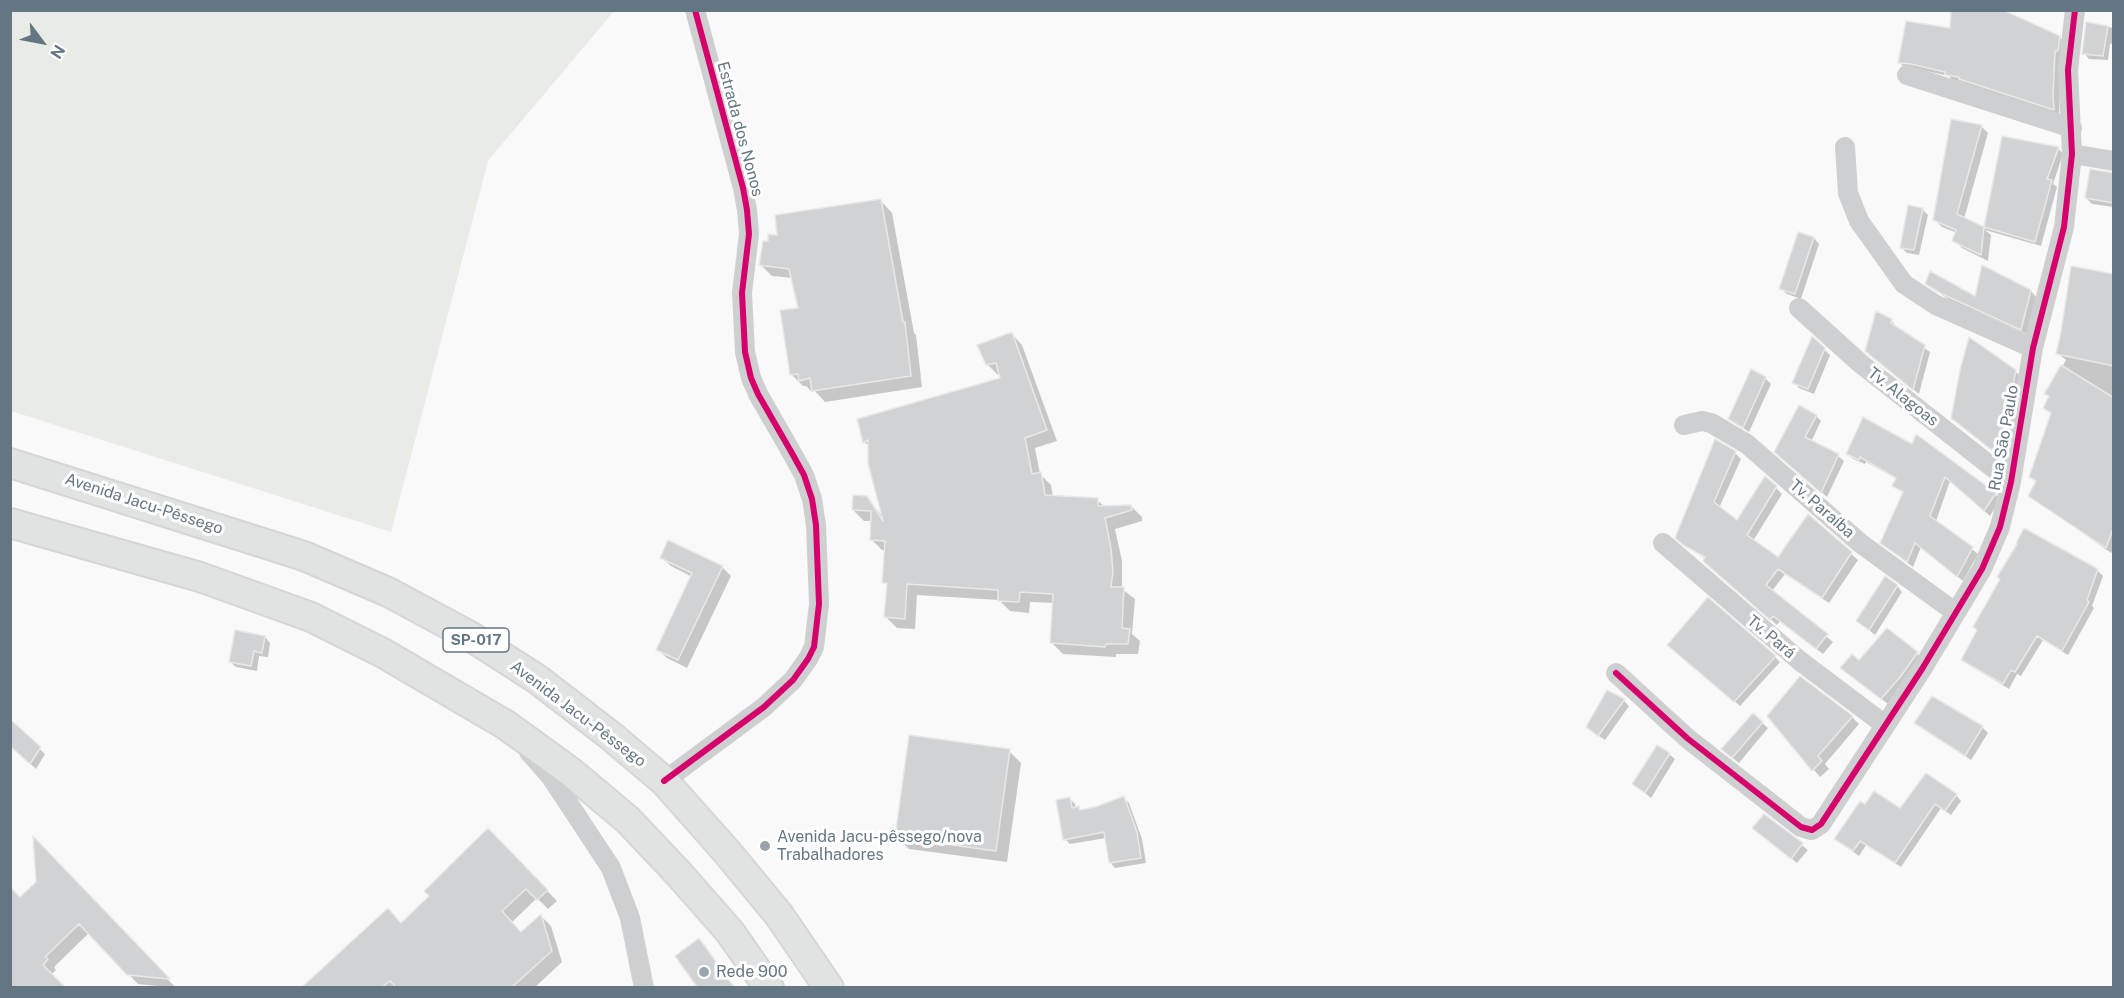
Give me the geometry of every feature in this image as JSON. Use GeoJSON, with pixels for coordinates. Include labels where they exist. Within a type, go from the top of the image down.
{"type":"FeatureCollection","features":[{"type":"Feature","properties":{"kind":"highway","name":"Avenida Jacu-Pêssego"},"geometry":{"type":"LineString","coordinates":[[10,463],[304,556],[388,592],[470,636],[537,679],[611,736],[664,781],[779,915],[829,987]]}},
{"type":"Feature","properties":{"kind":"highway"},"geometry":{"type":"LineString","coordinates":[[10,523],[200,577],[311,617],[383,652],[506,725],[572,773],[628,820],[730,932],[769,987]]}},
{"type":"Feature","properties":{"kind":"street","name":"Estrada dos Nonos"},"geometry":{"type":"LineString","coordinates":[[664,781],[764,707],[793,680],[808,660],[814,647],[819,604],[816,525],[812,499],[804,475],[758,394],[751,378],[745,352],[742,293],[749,234],[747,210],[695,10]]}},
{"type":"Feature","properties":{"kind":"street","name":"Rua São Paulo"},"geometry":{"type":"LineString","coordinates":[[1616,673],[1687,738],[1801,827],[1812,830],[1821,824],[1922,669],[1982,569],[2000,527],[2011,482],[2033,348],[2064,227],[2072,154],[2068,70],[2075,10]]}},
{"type":"Feature","properties":{"kind":"street"},"geometry":{"type":"LineString","coordinates":[[1907,75],[2072,128]]}},
{"type":"Feature","properties":{"kind":"street"},"geometry":{"type":"LineString","coordinates":[[1845,147],[1848,193],[1859,221],[1904,284],[1936,305],[2033,348]]}},
{"type":"Feature","properties":{"kind":"street"},"geometry":{"type":"LineString","coordinates":[[2072,154],[2114,161]]}},
{"type":"Feature","properties":{"kind":"street","name":"Tv. Alagoas"},"geometry":{"type":"LineString","coordinates":[[1799,308],[1861,364],[2011,482]]}},
{"type":"Feature","properties":{"kind":"street","name":"Tv. Paraíba"},"geometry":{"type":"LineString","coordinates":[[1684,425],[1702,421],[1711,423],[1747,444],[1860,543],[1955,612]]}},
{"type":"Feature","properties":{"kind":"street","name":"Tv. Pará"},"geometry":{"type":"LineString","coordinates":[[1663,543],[1800,662],[1885,725]]}},
{"type":"Feature","properties":{"kind":"street"},"geometry":{"type":"LineString","coordinates":[[506,725],[551,777],[611,868],[630,918],[644,987]]}},
{"type":"Feature","properties":{"kind":"shaded area"},"geometry":{"type":"Polygon","coordinates":[[[11,10],[614,11],[488,161],[391,532],[11,411],[11,10]]]}},
{"type":"Feature","properties":{"kind":"building"},"geometry":{"type":"Polygon","coordinates":[[[1951,10],[2003,10],[2060,36],[2058,51],[2055,51],[2054,110],[1959,79],[1959,77],[1945,75],[1945,72],[1898,63],[1906,21],[1950,28],[1951,10]]]}},
{"type":"Feature","properties":{"kind":"building"},"geometry":{"type":"Polygon","coordinates":[[[2086,22],[2108,26],[2103,56],[2082,54],[2086,22]]]}},
{"type":"Feature","properties":{"kind":"building"},"geometry":{"type":"Polygon","coordinates":[[[1951,119],[1982,125],[1957,214],[1984,227],[1981,255],[1952,241],[1956,230],[1933,220],[1951,119]]]}},
{"type":"Feature","properties":{"kind":"building"},"geometry":{"type":"Polygon","coordinates":[[[2002,136],[2059,147],[2047,179],[2052,180],[2035,242],[1984,227],[2002,136]]]}},
{"type":"Feature","properties":{"kind":"building"},"geometry":{"type":"Polygon","coordinates":[[[2090,169],[2114,173],[2114,203],[2085,198],[2090,169]]]}},
{"type":"Feature","properties":{"kind":"building"},"geometry":{"type":"Polygon","coordinates":[[[881,199],[903,322],[905,322],[911,376],[812,391],[810,378],[799,381],[798,374],[790,375],[780,310],[798,308],[789,269],[759,265],[763,241],[768,241],[768,234],[777,235],[775,215],[881,199]]]}},
{"type":"Feature","properties":{"kind":"building"},"geometry":{"type":"Polygon","coordinates":[[[1908,205],[1923,208],[1914,250],[1900,248],[1908,205]]]}},
{"type":"Feature","properties":{"kind":"building"},"geometry":{"type":"Polygon","coordinates":[[[1798,232],[1814,237],[1795,294],[1779,289],[1798,232]]]}},
{"type":"Feature","properties":{"kind":"building"},"geometry":{"type":"Polygon","coordinates":[[[1982,265],[2031,290],[2021,330],[1925,284],[1930,271],[1975,296],[1982,265]]]}},
{"type":"Feature","properties":{"kind":"building"},"geometry":{"type":"Polygon","coordinates":[[[2071,266],[2114,274],[2114,366],[2056,354],[2071,266]]]}},
{"type":"Feature","properties":{"kind":"building"},"geometry":{"type":"Polygon","coordinates":[[[1876,311],[1892,319],[1891,323],[1925,345],[1913,390],[1865,351],[1876,311]]]}},
{"type":"Feature","properties":{"kind":"building"},"geometry":{"type":"Polygon","coordinates":[[[1012,332],[1047,430],[1025,438],[1032,474],[1041,472],[1045,495],[1098,498],[1098,506],[1131,505],[1132,510],[1105,518],[1113,571],[1111,587],[1124,587],[1122,628],[1130,629],[1128,644],[1106,644],[1105,647],[1050,643],[1053,594],[1020,592],[1019,602],[998,601],[998,590],[907,584],[905,619],[884,617],[887,583],[882,583],[885,541],[870,540],[871,511],[852,510],[853,495],[867,496],[883,521],[868,463],[868,440],[863,443],[857,419],[1000,378],[996,363],[986,365],[977,345],[1012,332]]]}},
{"type":"Feature","properties":{"kind":"building"},"geometry":{"type":"Polygon","coordinates":[[[1812,336],[1825,348],[1808,389],[1792,383],[1812,336]]]}},
{"type":"Feature","properties":{"kind":"building"},"geometry":{"type":"Polygon","coordinates":[[[1969,337],[2016,370],[1998,455],[1951,418],[1969,337]]]}},
{"type":"Feature","properties":{"kind":"building"},"geometry":{"type":"Polygon","coordinates":[[[2061,365],[2114,398],[2114,526],[2106,548],[2028,496],[2036,481],[2029,477],[2051,413],[2043,408],[2049,396],[2044,394],[2061,365]]]}},
{"type":"Feature","properties":{"kind":"building"},"geometry":{"type":"Polygon","coordinates":[[[1751,369],[1766,377],[1743,428],[1728,419],[1751,369]]]}},
{"type":"Feature","properties":{"kind":"building"},"geometry":{"type":"Polygon","coordinates":[[[1799,405],[1817,415],[1805,437],[1839,454],[1821,493],[1774,452],[1799,405]]]}},
{"type":"Feature","properties":{"kind":"building"},"geometry":{"type":"Polygon","coordinates":[[[1863,417],[1912,444],[1916,434],[1996,493],[1984,511],[1945,477],[1930,516],[1973,547],[1957,577],[1915,543],[1907,562],[1880,543],[1903,492],[1892,486],[1896,478],[1860,457],[1859,460],[1846,454],[1863,417]]]}},
{"type":"Feature","properties":{"kind":"building"},"geometry":{"type":"Polygon","coordinates":[[[1715,439],[1736,451],[1714,502],[1737,520],[1765,476],[1777,486],[1747,535],[1778,557],[1808,514],[1852,552],[1822,598],[1778,569],[1766,585],[1828,634],[1816,649],[1773,616],[1770,620],[1703,561],[1705,557],[1675,538],[1715,439]]]}},
{"type":"Feature","properties":{"kind":"building"},"geometry":{"type":"Polygon","coordinates":[[[2024,528],[2098,569],[2087,600],[2089,602],[2062,651],[2037,636],[2015,672],[2011,670],[2003,684],[1961,660],[1977,630],[1973,627],[2000,579],[1997,577],[2024,528]]]}},
{"type":"Feature","properties":{"kind":"building"},"geometry":{"type":"Polygon","coordinates":[[[668,540],[723,566],[678,660],[656,650],[692,573],[660,558],[668,540]]]}},
{"type":"Feature","properties":{"kind":"building"},"geometry":{"type":"Polygon","coordinates":[[[1885,576],[1898,585],[1869,630],[1856,621],[1885,576]]]}},
{"type":"Feature","properties":{"kind":"building"},"geometry":{"type":"Polygon","coordinates":[[[1708,597],[1776,656],[1734,702],[1667,645],[1708,597]]]}},
{"type":"Feature","properties":{"kind":"building"},"geometry":{"type":"Polygon","coordinates":[[[1887,628],[1918,652],[1881,699],[1840,668],[1852,654],[1859,660],[1887,628]]]}},
{"type":"Feature","properties":{"kind":"building"},"geometry":{"type":"Polygon","coordinates":[[[235,630],[265,636],[262,653],[254,651],[251,666],[229,662],[235,630]]]}},
{"type":"Feature","properties":{"kind":"building"},"geometry":{"type":"Polygon","coordinates":[[[1800,676],[1853,716],[1818,756],[1822,761],[1812,771],[1767,716],[1800,676]]]}},
{"type":"Feature","properties":{"kind":"building"},"geometry":{"type":"Polygon","coordinates":[[[1607,690],[1625,699],[1598,736],[1586,727],[1607,690]]]}},
{"type":"Feature","properties":{"kind":"building"},"geometry":{"type":"Polygon","coordinates":[[[1932,696],[1983,726],[1965,756],[1914,723],[1932,696]]]}},
{"type":"Feature","properties":{"kind":"building"},"geometry":{"type":"Polygon","coordinates":[[[1753,713],[1763,722],[1732,758],[1721,749],[1753,713]]]}},
{"type":"Feature","properties":{"kind":"building"},"geometry":{"type":"Polygon","coordinates":[[[10,719],[41,747],[30,764],[10,746],[10,719]]]}},
{"type":"Feature","properties":{"kind":"building"},"geometry":{"type":"Polygon","coordinates":[[[909,735],[1010,749],[996,851],[895,837],[909,735]]]}},
{"type":"Feature","properties":{"kind":"building"},"geometry":{"type":"Polygon","coordinates":[[[1657,745],[1670,753],[1645,793],[1632,784],[1657,745]]]}},
{"type":"Feature","properties":{"kind":"building"},"geometry":{"type":"Polygon","coordinates":[[[1926,773],[1957,794],[1945,811],[1935,804],[1895,863],[1860,841],[1853,851],[1834,839],[1860,801],[1865,804],[1874,791],[1900,808],[1926,773]]]}},
{"type":"Feature","properties":{"kind":"building"},"geometry":{"type":"Polygon","coordinates":[[[1124,796],[1137,832],[1141,858],[1109,863],[1104,832],[1063,840],[1056,800],[1070,797],[1072,808],[1079,806],[1080,810],[1124,796]]]}},
{"type":"Feature","properties":{"kind":"building"},"geometry":{"type":"Polygon","coordinates":[[[1764,814],[1803,843],[1791,859],[1752,828],[1764,814]]]}},
{"type":"Feature","properties":{"kind":"building"},"geometry":{"type":"Polygon","coordinates":[[[488,828],[548,890],[537,900],[526,889],[502,911],[521,932],[541,914],[552,951],[512,987],[396,987],[390,981],[382,987],[302,987],[388,908],[401,923],[429,896],[424,891],[488,828]]]}},
{"type":"Feature","properties":{"kind":"building"},"geometry":{"type":"Polygon","coordinates":[[[33,836],[170,979],[127,975],[79,924],[45,957],[48,959],[43,965],[65,987],[10,987],[10,887],[20,897],[36,882],[33,836]]]}},
{"type":"Feature","properties":{"kind":"building","name":"Rede 900"},"geometry":{"type":"Polygon","coordinates":[[[699,938],[734,987],[697,987],[675,956],[699,938]]]}},
{"type":"Feature","properties":{"kind":"cycle path"},"geometry":{"type":"LineString","coordinates":[[664,781],[764,707],[793,680],[814,647],[819,604],[816,525],[812,499],[804,475],[758,394],[751,378],[745,352],[742,293],[749,234],[747,210],[695,10]]}},
{"type":"Feature","properties":{"kind":"cycle path"},"geometry":{"type":"LineString","coordinates":[[1616,673],[1687,738],[1801,827],[1812,830],[1821,824],[1922,669],[1982,569],[2000,527],[2011,482],[2033,348],[2064,227],[2072,154],[2068,70],[2075,10]]}},
{"type":"Feature","properties":{"kind":"place","name":"Avenida Jacu-pêssego/nova Trabalhadores"},"geometry":{"type":"Point","coordinates":[765,846]}},
{"type":"Feature","properties":{"kind":"place","name":"Rede 900"},"geometry":{"type":"Point","coordinates":[704,972]}}]}
